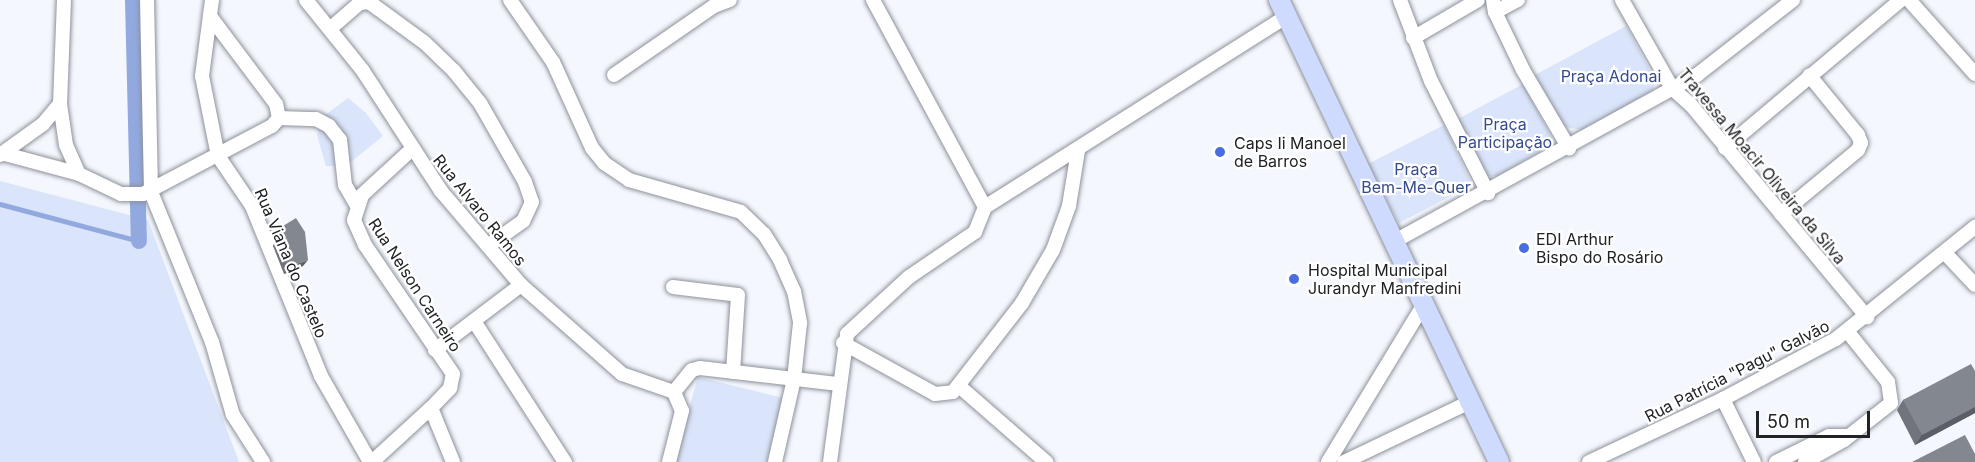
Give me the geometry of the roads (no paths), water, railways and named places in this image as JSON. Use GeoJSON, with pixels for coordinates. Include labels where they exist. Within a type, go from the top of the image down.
{"type":"FeatureCollection","features":[{"type":"Feature","properties":{"kind":"street"},"geometry":{"type":"LineString","coordinates":[[64,0],[60,104],[66,144],[79,174]]}},
{"type":"Feature","properties":{"kind":"street"},"geometry":{"type":"LineString","coordinates":[[147,0],[147,193],[212,342],[233,415],[263,462]]}},
{"type":"Feature","properties":{"kind":"street","name":"Rua Viana do Castelo"},"geometry":{"type":"LineString","coordinates":[[212,0],[202,76],[218,156],[252,206],[321,376],[371,462]]}},
{"type":"Feature","properties":{"kind":"street","name":"Rua Alvaro Ramos"},"geometry":{"type":"LineString","coordinates":[[306,0],[331,28],[363,71],[411,150],[521,285],[622,375],[674,392]]}},
{"type":"Feature","properties":{"kind":"street"},"geometry":{"type":"LineString","coordinates":[[510,0],[553,62],[592,148],[604,163],[629,180],[741,212],[764,234],[780,260],[798,308],[794,379],[775,462]]}},
{"type":"Feature","properties":{"kind":"street"},"geometry":{"type":"LineString","coordinates":[[614,75],[714,6],[730,0]]}},
{"type":"Feature","properties":{"kind":"street"},"geometry":{"type":"LineString","coordinates":[[873,0],[985,207]]}},
{"type":"Feature","properties":{"kind":"street"},"geometry":{"type":"LineString","coordinates":[[1400,0],[1431,81],[1488,192]]}},
{"type":"Feature","properties":{"kind":"street"},"geometry":{"type":"LineString","coordinates":[[1413,38],[1478,0]]}},
{"type":"Feature","properties":{"kind":"street"},"geometry":{"type":"LineString","coordinates":[[1518,0],[1494,6],[1569,148]]}},
{"type":"Feature","properties":{"kind":"street","name":"Travessa Moacir Oliveira da Silva"},"geometry":{"type":"LineString","coordinates":[[1622,0],[1672,88],[1691,105],[1867,317]]}},
{"type":"Feature","properties":{"kind":"street"},"geometry":{"type":"LineString","coordinates":[[1395,241],[1569,148],[1672,88],[1723,57],[1793,0]]}},
{"type":"Feature","properties":{"kind":"street"},"geometry":{"type":"LineString","coordinates":[[1725,147],[1901,0]]}},
{"type":"Feature","properties":{"kind":"street"},"geometry":{"type":"LineString","coordinates":[[1909,0],[1975,74]]}},
{"type":"Feature","properties":{"kind":"street"},"geometry":{"type":"LineString","coordinates":[[331,28],[360,3],[369,2],[425,43],[454,71],[480,103],[525,182],[532,202],[523,221],[488,246]]}},
{"type":"Feature","properties":{"kind":"street"},"geometry":{"type":"LineString","coordinates":[[828,459],[843,343],[853,326],[881,300],[975,232],[985,207],[1078,151],[1283,8],[1472,401],[1499,462]]}},
{"type":"Feature","properties":{"kind":"street"},"geometry":{"type":"LineString","coordinates":[[210,16],[276,104],[279,118]]}},
{"type":"Feature","properties":{"kind":"street"},"geometry":{"type":"LineString","coordinates":[[1781,214],[1858,150],[1861,143],[1858,135],[1809,75]]}},
{"type":"Feature","properties":{"kind":"street"},"geometry":{"type":"LineString","coordinates":[[3,155],[43,124],[60,104]]}},
{"type":"Feature","properties":{"kind":"street"},"geometry":{"type":"LineString","coordinates":[[3,155],[79,174],[121,194],[147,193],[272,126],[279,118],[309,117],[329,126],[340,140],[345,185],[356,204]]}},
{"type":"Feature","properties":{"kind":"street","name":"Rua Nelson Carneiro"},"geometry":{"type":"LineString","coordinates":[[371,462],[450,388],[453,374],[357,231],[356,204],[411,150]]}},
{"type":"Feature","properties":{"kind":"street"},"geometry":{"type":"LineString","coordinates":[[843,343],[935,393],[947,395],[959,386],[1022,303],[1053,250],[1069,206],[1078,151]]}},
{"type":"Feature","properties":{"kind":"street","name":"Rua Patrícia \"Pagu\" Galvão"},"geometry":{"type":"LineString","coordinates":[[1589,462],[1723,399],[1848,332],[1975,227]]}},
{"type":"Feature","properties":{"kind":"street"},"geometry":{"type":"LineString","coordinates":[[1945,253],[1975,285]]}},
{"type":"Feature","properties":{"kind":"street"},"geometry":{"type":"LineString","coordinates":[[435,350],[521,285]]}},
{"type":"Feature","properties":{"kind":"street"},"geometry":{"type":"LineString","coordinates":[[673,287],[738,295],[733,372]]}},
{"type":"Feature","properties":{"kind":"street"},"geometry":{"type":"LineString","coordinates":[[1328,462],[1424,304]]}},
{"type":"Feature","properties":{"kind":"street"},"geometry":{"type":"LineString","coordinates":[[474,321],[565,462]]}},
{"type":"Feature","properties":{"kind":"street"},"geometry":{"type":"LineString","coordinates":[[1805,462],[1849,436],[1891,403],[1892,392],[1848,332]]}},
{"type":"Feature","properties":{"kind":"street"},"geometry":{"type":"LineString","coordinates":[[669,462],[681,420],[674,392],[695,368],[839,384]]}},
{"type":"Feature","properties":{"kind":"street"},"geometry":{"type":"LineString","coordinates":[[959,386],[1046,462]]}},
{"type":"Feature","properties":{"kind":"street"},"geometry":{"type":"LineString","coordinates":[[1723,399],[1754,462]]}},
{"type":"Feature","properties":{"kind":"street"},"geometry":{"type":"LineString","coordinates":[[1344,462],[1472,401]]}},
{"type":"Feature","properties":{"kind":"street"},"geometry":{"type":"LineString","coordinates":[[431,408],[453,462]]}},
{"type":"Feature","properties":{"kind":"street"},"geometry":{"type":"LineString","coordinates":[[1776,462],[1829,436],[1849,436]]}},
{"type":"Feature","properties":{"kind":"waterway"},"geometry":{"type":"LineString","coordinates":[[133,0],[139,241]]}},
{"type":"Feature","properties":{"kind":"waterway"},"geometry":{"type":"LineString","coordinates":[[0,204],[139,241]]}},
{"type":"Feature","properties":{"kind":"place","name":"Caps Ii Manoel de Barros"},"geometry":{"type":"Point","coordinates":[1220,152]}},
{"type":"Feature","properties":{"kind":"place","name":"EDI Arthur Bispo do Rosário"},"geometry":{"type":"Point","coordinates":[1524,248]}},
{"type":"Feature","properties":{"kind":"place","name":"Hospital Municipal Jurandyr Manfredini"},"geometry":{"type":"Point","coordinates":[1294,279]}},
{"type":"Feature","properties":{"kind":"park label","name":"Praça Adonai"},"geometry":{"type":"Point","coordinates":[1611,76]}},
{"type":"Feature","properties":{"kind":"park label","name":"Praça Participação"},"geometry":{"type":"Point","coordinates":[1505,133]}},
{"type":"Feature","properties":{"kind":"park label","name":"Praça Bem-Me-Quer"},"geometry":{"type":"Point","coordinates":[1416,178]}}]}
